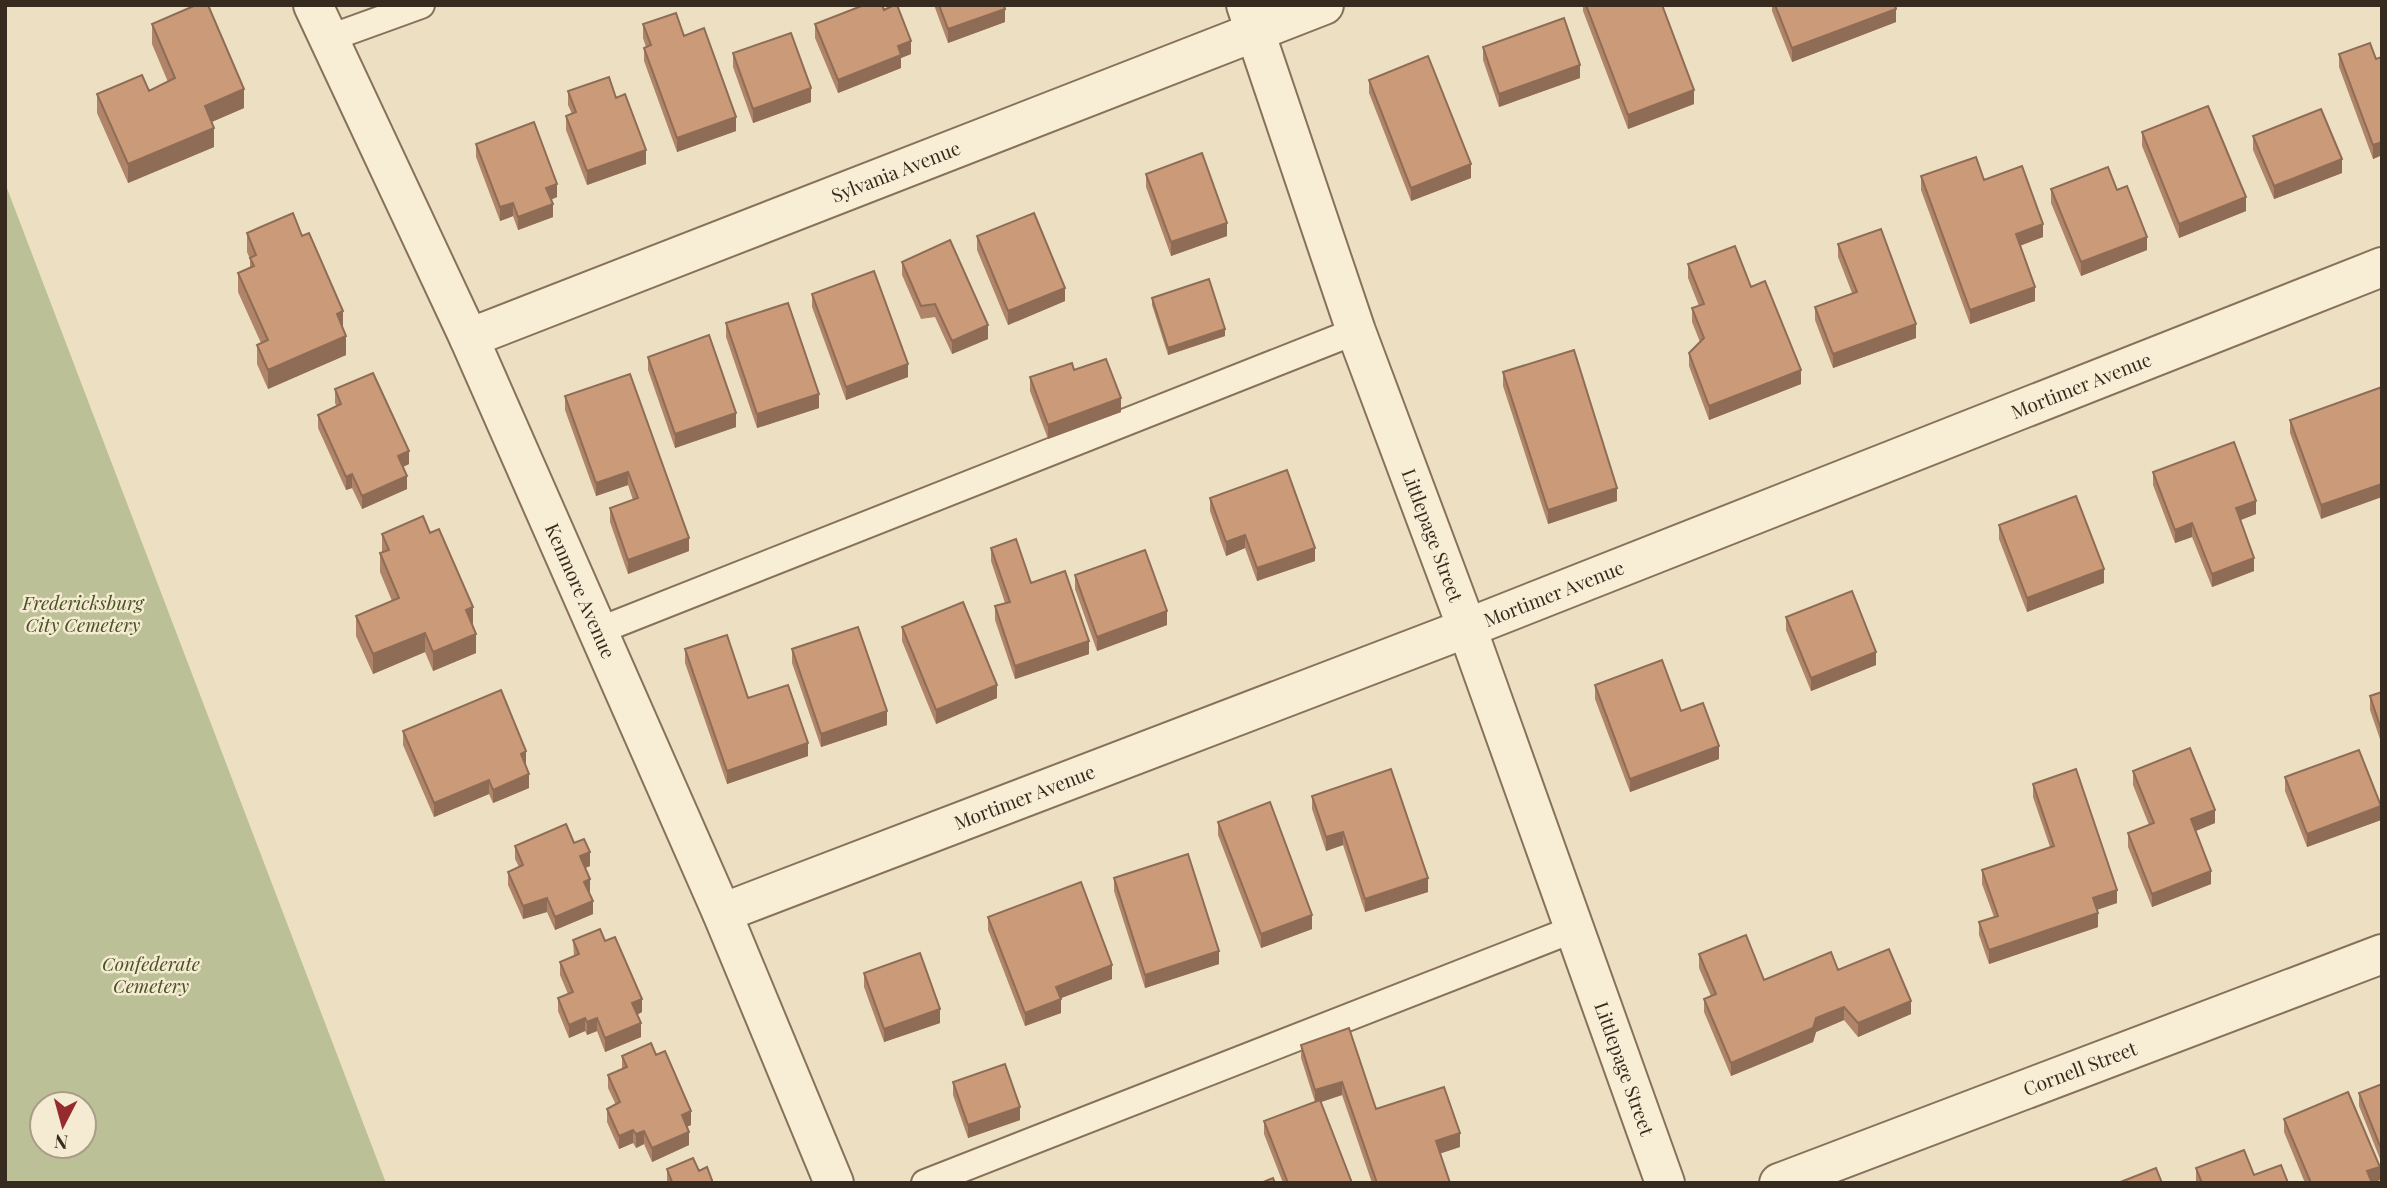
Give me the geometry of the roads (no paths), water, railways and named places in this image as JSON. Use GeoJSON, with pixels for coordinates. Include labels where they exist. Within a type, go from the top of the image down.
{"type":"FeatureCollection","features":[{"type":"Feature","properties":{"kind":"street","name":"Sylvania Avenue"},"geometry":{"type":"LineString","coordinates":[[470,338],[1251,18],[1324,5]]}},
{"type":"Feature","properties":{"kind":"street","name":"Littlepage Street"},"geometry":{"type":"LineString","coordinates":[[1251,18],[1356,331],[1467,628],[1665,1183]]}},
{"type":"Feature","properties":{"kind":"street","name":"Kenmore Avenue"},"geometry":{"type":"LineString","coordinates":[[320,22],[470,338],[722,913],[834,1183]]}},
{"type":"Feature","properties":{"kind":"street","name":"Mortimer Avenue"},"geometry":{"type":"LineString","coordinates":[[722,913],[1467,628],[2382,267]]}},
{"type":"Feature","properties":{"kind":"street","name":"Cornell Street"},"geometry":{"type":"LineString","coordinates":[[1779,1183],[2382,954]]}},
{"type":"Feature","properties":{"kind":"lane"},"geometry":{"type":"LineString","coordinates":[[320,22],[421,5]]}},
{"type":"Feature","properties":{"kind":"lane"},"geometry":{"type":"LineString","coordinates":[[598,631],[1356,331]]}},
{"type":"Feature","properties":{"kind":"lane"},"geometry":{"type":"LineString","coordinates":[[925,1183],[1574,929]]}},
{"type":"Feature","properties":{"kind":"park label","name":"Fredericksburg City Cemetery"},"geometry":{"type":"Point","coordinates":[83,614]}},
{"type":"Feature","properties":{"kind":"park label","name":"Confederate Cemetery"},"geometry":{"type":"Point","coordinates":[151,975]}}]}
